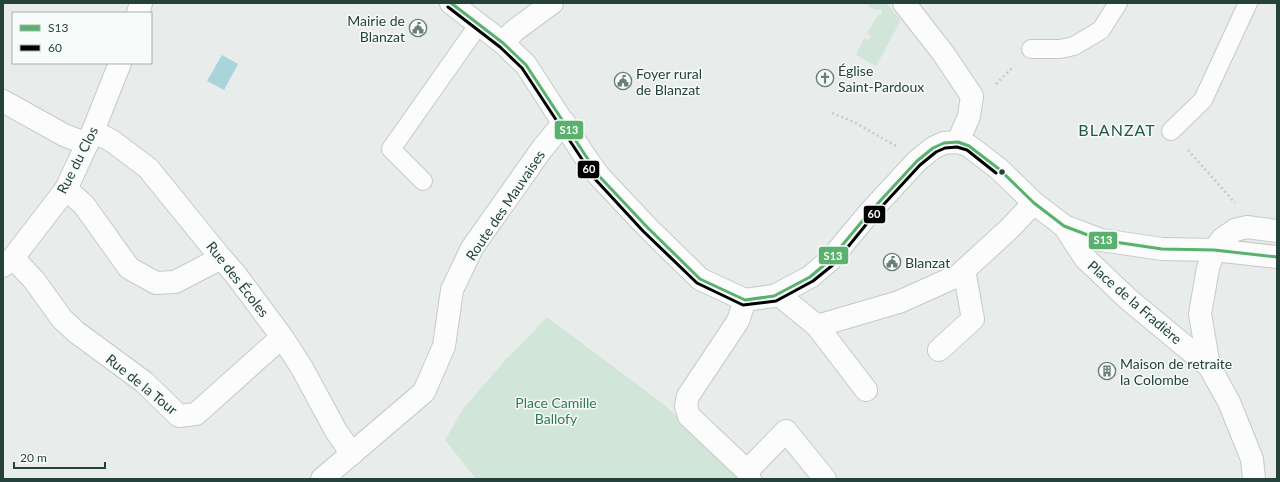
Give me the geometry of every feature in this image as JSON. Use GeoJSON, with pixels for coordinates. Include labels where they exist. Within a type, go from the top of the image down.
{"type":"FeatureCollection","features":[{"type":"Feature","properties":{"kind":"street"},"geometry":{"type":"LineString","coordinates":[[451,3],[504,43],[526,65],[599,176],[647,227],[700,279],[745,300],[774,296],[810,277],[830,260],[869,213],[917,161],[933,148],[944,143],[958,142],[969,146],[993,165],[1034,203],[1064,226]]}},
{"type":"Feature","properties":{"kind":"street"},"geometry":{"type":"LineString","coordinates":[[504,43],[514,30],[552,3]]}},
{"type":"Feature","properties":{"kind":"street"},"geometry":{"type":"LineString","coordinates":[[904,3],[943,53],[972,96],[969,116],[958,142]]}},
{"type":"Feature","properties":{"kind":"street","name":"Rue du Clos"},"geometry":{"type":"LineString","coordinates":[[8,262],[66,189],[90,138],[120,64]]}},
{"type":"Feature","properties":{"kind":"street","name":"Rue des Écoles"},"geometry":{"type":"LineString","coordinates":[[3,101],[64,135],[112,141],[148,168],[236,275],[282,337],[302,368],[336,431],[352,454]]}},
{"type":"Feature","properties":{"kind":"street","name":"Route des Mauvaises"},"geometry":{"type":"LineString","coordinates":[[322,479],[424,392],[444,346],[452,290],[472,248],[542,149],[564,122]]}},
{"type":"Feature","properties":{"kind":"street"},"geometry":{"type":"LineString","coordinates":[[66,189],[84,205],[129,268],[156,283],[175,282],[221,258]]}},
{"type":"Feature","properties":{"kind":"street"},"geometry":{"type":"LineString","coordinates":[[817,326],[899,302],[958,275],[1009,229],[1034,203]]}},
{"type":"Feature","properties":{"kind":"street","name":"Place de la Fradière"},"geometry":{"type":"LineString","coordinates":[[1064,226],[1101,240],[1162,250],[1214,250],[1208,268],[1200,314],[1209,366]]}},
{"type":"Feature","properties":{"kind":"street","name":"Place de la Fradière"},"geometry":{"type":"LineString","coordinates":[[1064,226],[1085,258],[1128,299],[1209,366]]}},
{"type":"Feature","properties":{"kind":"street"},"geometry":{"type":"LineString","coordinates":[[1277,231],[1247,227],[1235,230],[1222,239],[1214,250],[1277,257]]}},
{"type":"Feature","properties":{"kind":"street","name":"Rue de la Tour"},"geometry":{"type":"LineString","coordinates":[[8,262],[34,280],[62,319],[76,332],[144,382],[179,416],[196,414],[282,337]]}},
{"type":"Feature","properties":{"kind":"street"},"geometry":{"type":"LineString","coordinates":[[939,350],[973,319],[964,270]]}},
{"type":"Feature","properties":{"kind":"street"},"geometry":{"type":"LineString","coordinates":[[778,294],[817,326],[866,390]]}},
{"type":"Feature","properties":{"kind":"street"},"geometry":{"type":"LineString","coordinates":[[745,300],[738,321],[688,396],[686,406],[689,416],[749,475],[786,432],[825,479]]}},
{"type":"Feature","properties":{"kind":"street"},"geometry":{"type":"LineString","coordinates":[[1209,366],[1229,402],[1252,459],[1254,479]]}},
{"type":"Feature","properties":{"kind":"lane"},"geometry":{"type":"LineString","coordinates":[[1031,49],[1060,50],[1074,46],[1101,30],[1118,3]]}},
{"type":"Feature","properties":{"kind":"lane"},"geometry":{"type":"LineString","coordinates":[[1171,131],[1203,100],[1248,3]]}},
{"type":"Feature","properties":{"kind":"lane"},"geometry":{"type":"LineString","coordinates":[[423,181],[391,149],[478,24]]}},
{"type":"Feature","properties":{"kind":"path"},"geometry":{"type":"LineString","coordinates":[[995,85],[1031,49]]}},
{"type":"Feature","properties":{"kind":"path"},"geometry":{"type":"LineString","coordinates":[[832,113],[854,122],[905,151],[917,161]]}},
{"type":"Feature","properties":{"kind":"path"},"geometry":{"type":"LineString","coordinates":[[1171,131],[1237,206],[1247,227]]}},
{"type":"Feature","properties":{"kind":"green space"},"geometry":{"type":"Polygon","coordinates":[[[869,3],[886,3],[901,20],[876,66],[856,55],[864,38],[868,40],[871,36],[867,33],[878,15],[882,14],[881,9],[876,10],[868,6],[869,3]]]}},
{"type":"Feature","properties":{"kind":"green space","name":"Place Camille Ballofy"},"geometry":{"type":"Polygon","coordinates":[[[547,317],[666,406],[739,479],[476,479],[445,440],[463,409],[507,358],[547,317]]]}},
{"type":"Feature","properties":{"kind":"water"},"geometry":{"type":"Polygon","coordinates":[[[222,55],[238,64],[224,90],[207,81],[222,55]]]}},
{"type":"Feature","properties":{"kind":"transit line","name":"S13"},"geometry":{"type":"LineString","coordinates":[[451,3],[503,43],[526,65],[599,176],[647,227],[700,279],[745,300],[774,296],[810,277],[830,260],[869,213],[917,161],[933,148],[944,143],[958,142],[969,146],[999,169],[1034,203],[1064,226],[1101,240],[1162,249],[1214,250],[1277,257]]}},
{"type":"Feature","properties":{"kind":"transit line","name":"60"},"geometry":{"type":"LineString","coordinates":[[448,7],[500,47],[522,68],[595,179],[643,231],[697,283],[743,305],[776,301],[813,281],[834,264],[873,216],[920,165],[936,152],[945,148],[957,147],[967,150],[996,173]]}},
{"type":"Feature","properties":{"kind":"place","name":"Mairie de Blanzat"},"geometry":{"type":"Point","coordinates":[418,28]}},
{"type":"Feature","properties":{"kind":"place","name":"Église Saint-Pardoux"},"geometry":{"type":"Point","coordinates":[825,78]}},
{"type":"Feature","properties":{"kind":"place","name":"Foyer rural de Blanzat"},"geometry":{"type":"Point","coordinates":[623,81]}},
{"type":"Feature","properties":{"kind":"place","name":"Blanzat"},"geometry":{"type":"Point","coordinates":[892,262]}},
{"type":"Feature","properties":{"kind":"place","name":"Maison de retraite la Colombe"},"geometry":{"type":"Point","coordinates":[1107,371]}},
{"type":"Feature","properties":{"kind":"district","name":"BLANZAT"},"geometry":{"type":"Point","coordinates":[1117,129]}}]}
